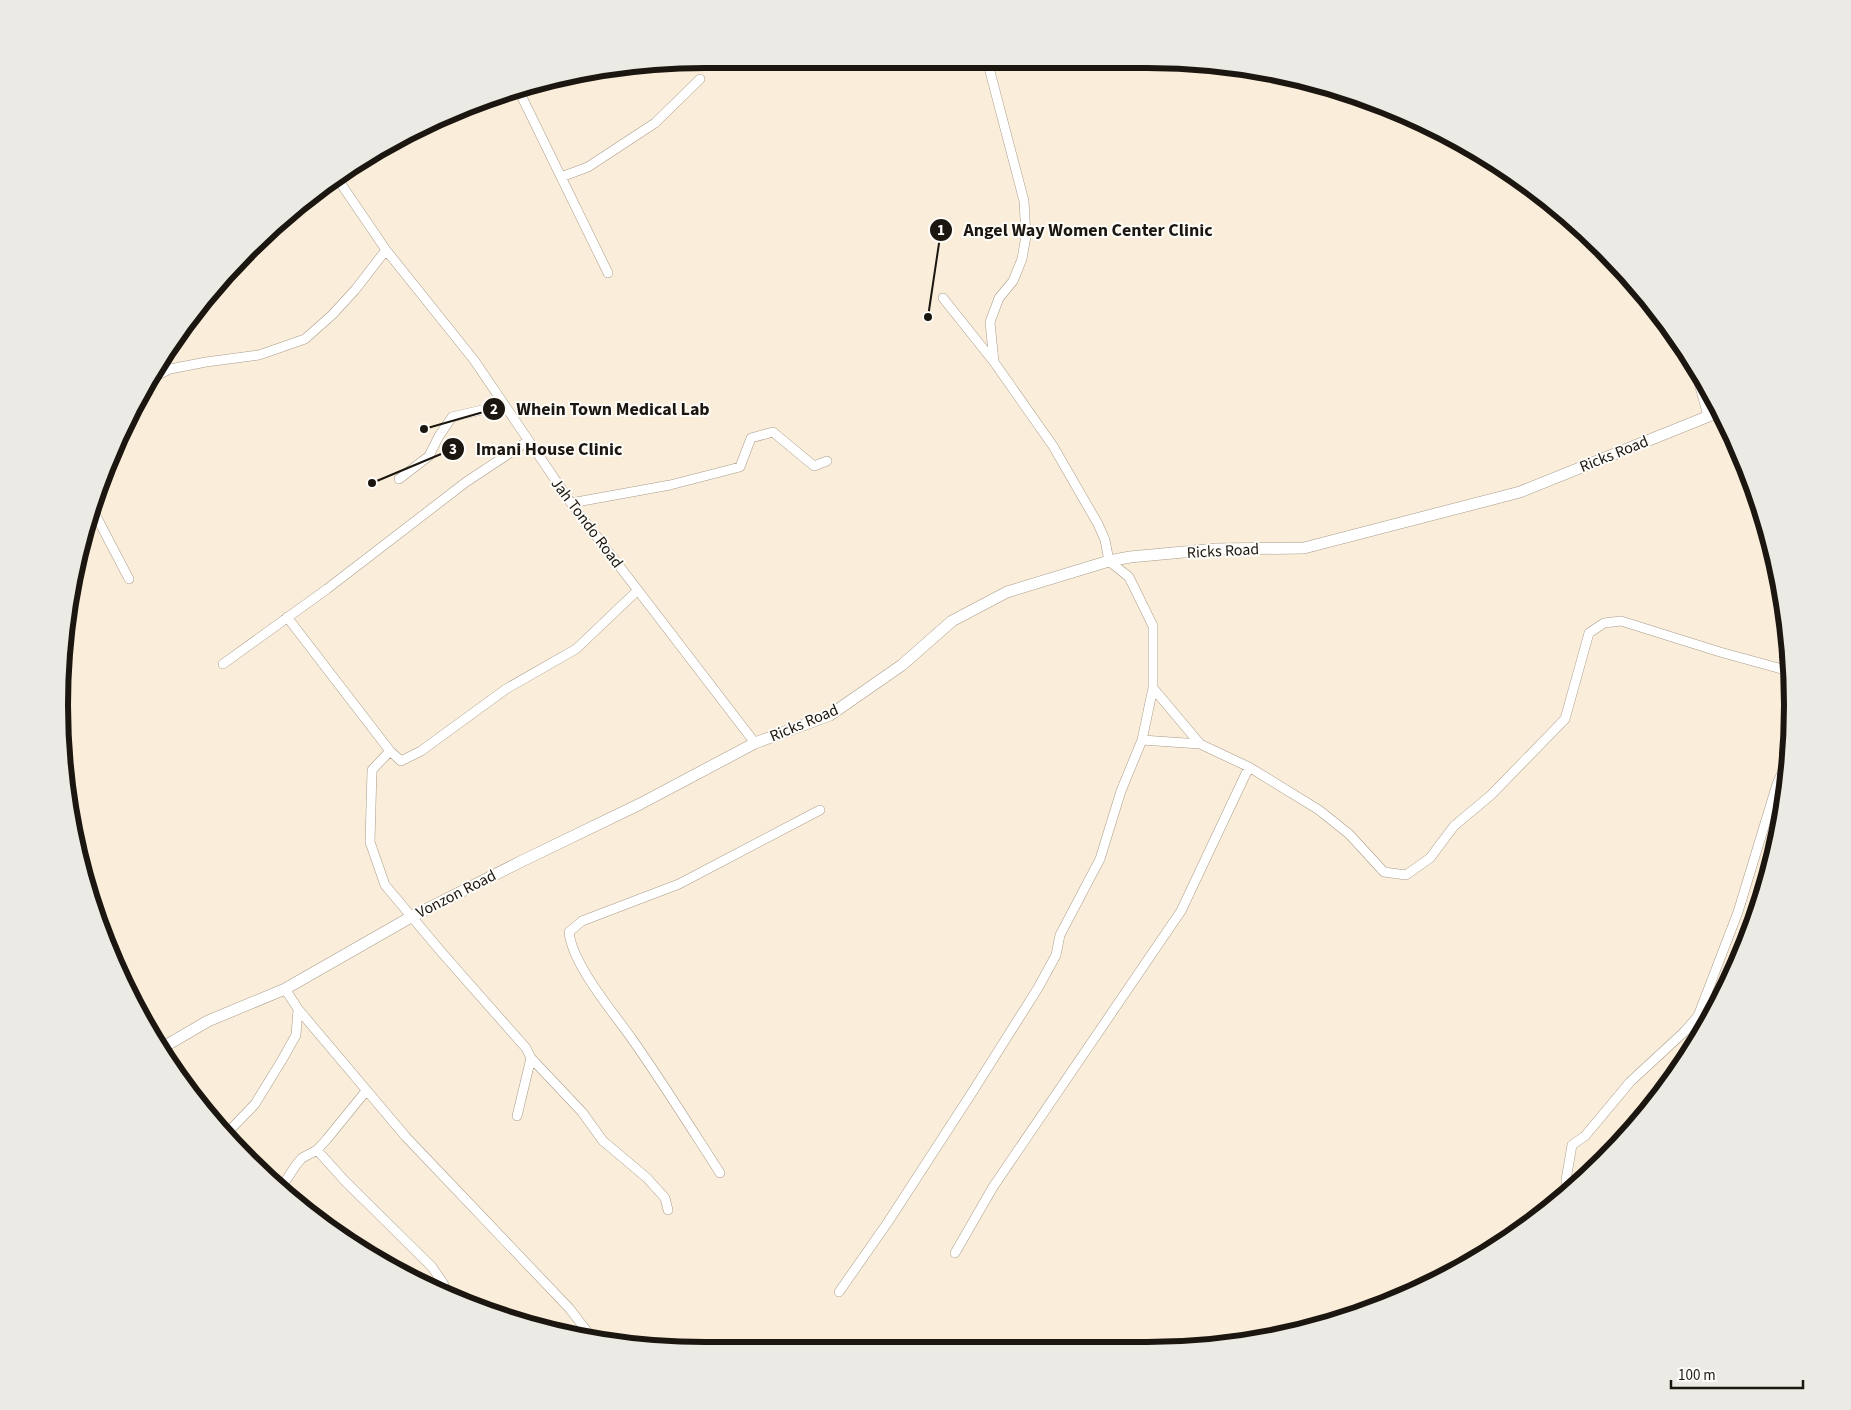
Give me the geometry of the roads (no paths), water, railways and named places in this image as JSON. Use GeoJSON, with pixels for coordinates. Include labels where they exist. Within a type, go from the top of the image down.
{"type":"FeatureCollection","features":[{"type":"Feature","properties":{"kind":"street"},"geometry":{"type":"LineString","coordinates":[[990,68],[1024,201],[1026,236],[1022,259],[1016,274],[1013,281],[999,298],[990,322],[994,362]]}},
{"type":"Feature","properties":{"kind":"street"},"geometry":{"type":"LineString","coordinates":[[561,178],[588,167],[655,123],[700,79]]}},
{"type":"Feature","properties":{"kind":"street"},"geometry":{"type":"LineString","coordinates":[[521,95],[608,272]]}},
{"type":"Feature","properties":{"kind":"street","name":"Jah Tondo Road"},"geometry":{"type":"LineString","coordinates":[[340,183],[386,250],[474,360],[571,503],[755,743]]}},
{"type":"Feature","properties":{"kind":"street"},"geometry":{"type":"LineString","coordinates":[[161,373],[170,369],[206,362],[259,356],[305,339],[332,315],[355,290],[386,250]]}},
{"type":"Feature","properties":{"kind":"street"},"geometry":{"type":"LineString","coordinates":[[839,1292],[888,1222],[1038,988],[1056,955],[1060,935],[1100,859],[1120,791],[1142,740],[1153,688],[1153,626],[1129,577],[1109,561],[1104,540],[1087,504],[1053,446],[994,362],[943,298]]}},
{"type":"Feature","properties":{"kind":"street"},"geometry":{"type":"LineString","coordinates":[[399,479],[429,456],[439,436],[452,417],[503,405]]}},
{"type":"Feature","properties":{"kind":"street","name":"Ricks Road"},"geometry":{"type":"LineString","coordinates":[[755,743],[830,715],[902,665],[952,621],[1007,592],[1109,561],[1216,549],[1304,548],[1520,492],[1713,414]]}},
{"type":"Feature","properties":{"kind":"street"},"geometry":{"type":"LineString","coordinates":[[571,503],[670,486],[740,467],[751,438],[773,432],[814,466],[827,461]]}},
{"type":"Feature","properties":{"kind":"street"},"geometry":{"type":"LineString","coordinates":[[222,664],[327,589],[466,482],[528,442]]}},
{"type":"Feature","properties":{"kind":"street"},"geometry":{"type":"LineString","coordinates":[[96,516],[130,579]]}},
{"type":"Feature","properties":{"kind":"street"},"geometry":{"type":"LineString","coordinates":[[287,617],[390,751],[402,761],[420,751],[506,689],[576,649],[638,590]]}},
{"type":"Feature","properties":{"kind":"street"},"geometry":{"type":"LineString","coordinates":[[1142,740],[1200,744],[1249,767],[1319,810],[1348,834],[1384,872],[1406,875],[1430,858],[1454,826],[1492,796],[1565,719],[1590,632],[1604,623],[1621,621],[1782,669]]}},
{"type":"Feature","properties":{"kind":"street"},"geometry":{"type":"LineString","coordinates":[[1153,688],[1200,744]]}},
{"type":"Feature","properties":{"kind":"street","name":"Vonzon Road"},"geometry":{"type":"LineString","coordinates":[[166,1045],[208,1022],[284,989],[411,917],[522,860],[640,804],[755,743]]}},
{"type":"Feature","properties":{"kind":"street"},"geometry":{"type":"LineString","coordinates":[[390,751],[372,770],[370,842],[385,885],[526,1048],[531,1058],[582,1112],[603,1141],[648,1178],[664,1198],[668,1210]]}},
{"type":"Feature","properties":{"kind":"street"},"geometry":{"type":"LineString","coordinates":[[955,1253],[993,1187],[1181,911],[1249,767]]}},
{"type":"Feature","properties":{"kind":"street"},"geometry":{"type":"LineString","coordinates":[[1566,1184],[1572,1145],[1585,1136],[1630,1082],[1684,1032],[1698,1016],[1738,912],[1779,780]]}},
{"type":"Feature","properties":{"kind":"street"},"geometry":{"type":"LineString","coordinates":[[720,1173],[633,1040],[588,978],[570,942],[569,932],[582,922],[679,884],[820,810]]}},
{"type":"Feature","properties":{"kind":"street"},"geometry":{"type":"LineString","coordinates":[[284,989],[298,1009],[406,1137],[569,1308],[586,1331]]}},
{"type":"Feature","properties":{"kind":"street"},"geometry":{"type":"LineString","coordinates":[[230,1130],[255,1104],[282,1060],[296,1035],[298,1009]]}},
{"type":"Feature","properties":{"kind":"street"},"geometry":{"type":"LineString","coordinates":[[517,1116],[531,1058]]}},
{"type":"Feature","properties":{"kind":"street"},"geometry":{"type":"LineString","coordinates":[[284,1183],[302,1158],[317,1150],[366,1091]]}},
{"type":"Feature","properties":{"kind":"street"},"geometry":{"type":"LineString","coordinates":[[317,1150],[344,1180],[432,1267],[445,1287]]}},
{"type":"Feature","properties":{"kind":"place","name":"Angel Way Women Center Clinic"},"geometry":{"type":"Point","coordinates":[928,317]}},
{"type":"Feature","properties":{"kind":"place","name":"Whein Town Medical Lab"},"geometry":{"type":"Point","coordinates":[424,429]}},
{"type":"Feature","properties":{"kind":"place","name":"Imani House Clinic"},"geometry":{"type":"Point","coordinates":[372,483]}}]}
